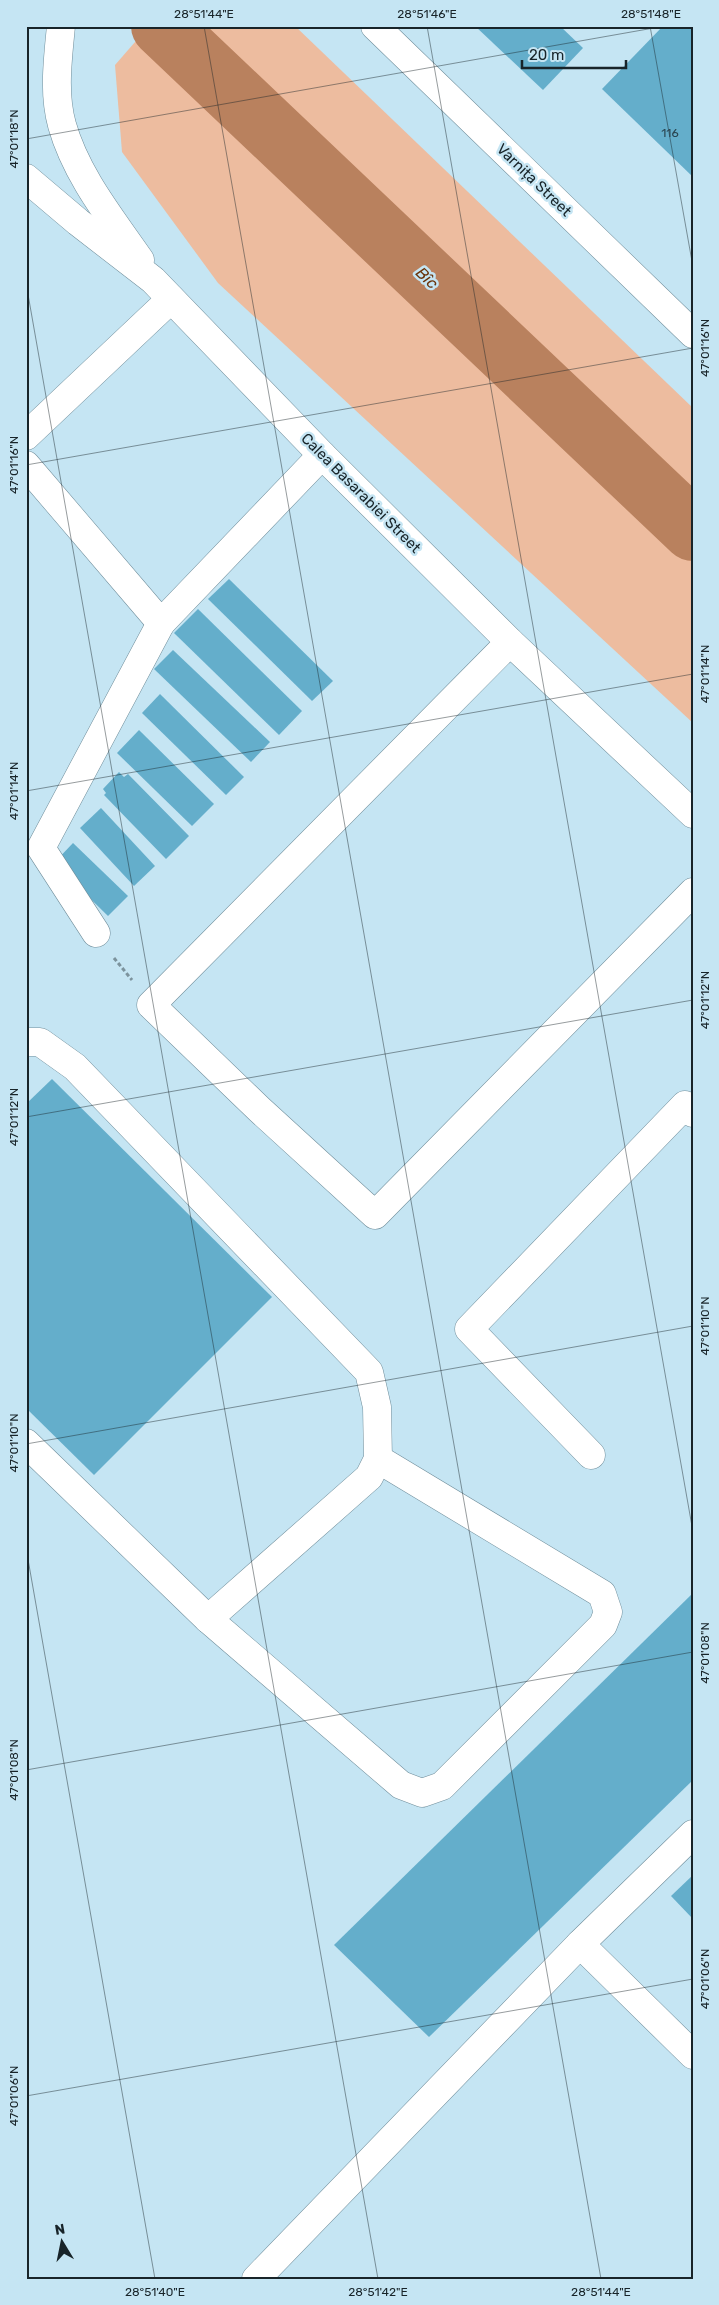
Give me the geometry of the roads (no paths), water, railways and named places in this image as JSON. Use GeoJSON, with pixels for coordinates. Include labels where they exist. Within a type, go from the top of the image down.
{"type":"FeatureCollection","features":[{"type":"Feature","properties":{"kind":"main road"},"geometry":{"type":"LineString","coordinates":[[26,436],[162,289],[98,199],[77,163],[62,124],[57,84],[60,26]]}},
{"type":"Feature","properties":{"kind":"main road","name":"Varnița Street"},"geometry":{"type":"LineString","coordinates":[[375,26],[693,334]]}},
{"type":"Feature","properties":{"kind":"main road","name":"Calea Basarabiei Street"},"geometry":{"type":"LineString","coordinates":[[26,178],[162,289],[322,455],[510,642],[693,814]]}},
{"type":"Feature","properties":{"kind":"main road"},"geometry":{"type":"LineString","coordinates":[[96,933],[41,848],[161,623],[322,455]]}},
{"type":"Feature","properties":{"kind":"main road"},"geometry":{"type":"LineString","coordinates":[[26,465],[161,623]]}},
{"type":"Feature","properties":{"kind":"main road"},"geometry":{"type":"LineString","coordinates":[[510,642],[151,1005],[259,1109],[375,1215],[693,892]]}},
{"type":"Feature","properties":{"kind":"main road"},"geometry":{"type":"LineString","coordinates":[[26,1042],[40,1042],[75,1067],[369,1372],[377,1407],[378,1459],[369,1477],[208,1619]]}},
{"type":"Feature","properties":{"kind":"main road"},"geometry":{"type":"LineString","coordinates":[[591,1455],[469,1329],[685,1105],[693,1113]]}},
{"type":"Feature","properties":{"kind":"main road"},"geometry":{"type":"LineString","coordinates":[[26,1443],[208,1619],[401,1785],[422,1793],[442,1786],[603,1625],[608,1612],[602,1594],[378,1459]]}},
{"type":"Feature","properties":{"kind":"main road"},"geometry":{"type":"LineString","coordinates":[[256,2279],[580,1944],[693,1834]]}},
{"type":"Feature","properties":{"kind":"main road"},"geometry":{"type":"LineString","coordinates":[[580,1944],[693,2055]]}},
{"type":"Feature","properties":{"kind":"waterway","name":"Bîc"},"geometry":{"type":"LineString","coordinates":[[162,26],[693,530]]}}]}
